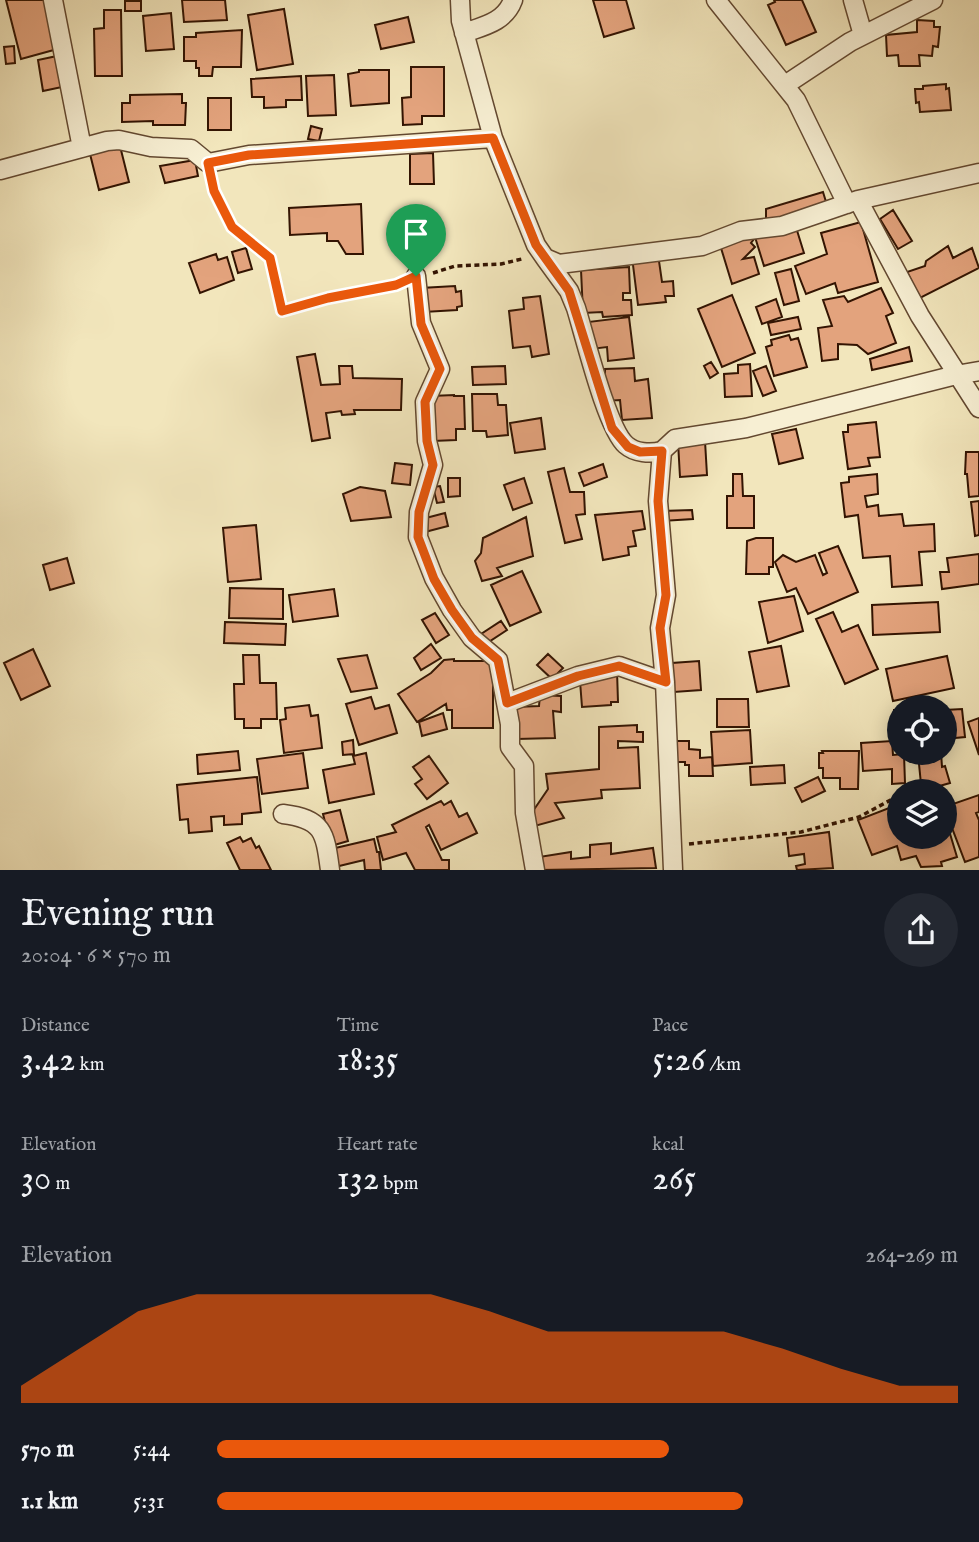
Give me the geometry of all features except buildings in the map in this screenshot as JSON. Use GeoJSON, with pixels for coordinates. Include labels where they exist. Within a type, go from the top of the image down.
{"type":"FeatureCollection","features":[{"type":"Feature","properties":{"kind":"street"},"geometry":{"type":"LineString","coordinates":[[53,0],[82,148]]}},
{"type":"Feature","properties":{"kind":"street"},"geometry":{"type":"LineString","coordinates":[[460,0],[464,33],[493,138],[536,245],[569,291],[612,428],[628,447],[640,452],[662,451],[676,439],[746,428],[979,371]]}},
{"type":"Feature","properties":{"kind":"street"},"geometry":{"type":"LineString","coordinates":[[464,33],[493,23],[504,15],[513,0]]}},
{"type":"Feature","properties":{"kind":"street"},"geometry":{"type":"LineString","coordinates":[[716,0],[796,100],[920,316],[979,408]]}},
{"type":"Feature","properties":{"kind":"street"},"geometry":{"type":"LineString","coordinates":[[853,0],[863,35]]}},
{"type":"Feature","properties":{"kind":"street"},"geometry":{"type":"LineString","coordinates":[[785,85],[824,57],[933,0]]}},
{"type":"Feature","properties":{"kind":"street"},"geometry":{"type":"LineString","coordinates":[[0,170],[107,141],[133,141],[151,147],[191,149],[208,163],[249,155],[493,138]]}},
{"type":"Feature","properties":{"kind":"street"},"geometry":{"type":"LineString","coordinates":[[543,255],[559,264],[574,264],[702,246],[741,231],[782,226],[853,202],[979,173]]}},
{"type":"Feature","properties":{"kind":"street"},"geometry":{"type":"LineString","coordinates":[[416,276],[421,324],[440,369],[425,402],[427,441],[433,465],[419,512],[418,537],[434,579],[452,610],[472,638],[498,660],[507,703],[510,747],[524,766],[525,813],[535,870]]}},
{"type":"Feature","properties":{"kind":"street"},"geometry":{"type":"LineString","coordinates":[[662,451],[658,501],[666,595],[660,628],[666,682],[673,870]]}},
{"type":"Feature","properties":{"kind":"street"},"geometry":{"type":"LineString","coordinates":[[507,703],[578,676],[619,666],[666,682]]}},
{"type":"Feature","properties":{"kind":"street"},"geometry":{"type":"LineString","coordinates":[[284,814],[302,816],[314,822],[323,834],[330,870]]}},
{"type":"Feature","properties":{"kind":"path"},"geometry":{"type":"LineString","coordinates":[[208,163],[214,191],[232,227],[270,258],[282,311],[328,298],[396,285],[416,276],[455,266],[501,264],[543,255]]}},
{"type":"Feature","properties":{"kind":"path"},"geometry":{"type":"LineString","coordinates":[[672,846],[801,832],[859,817],[887,802]]}},
{"type":"Feature","properties":{"kind":"route"},"geometry":{"type":"LineString","coordinates":[[493,138],[536,245],[569,291],[612,428],[628,447],[640,452],[662,451],[658,501],[666,595],[660,628],[666,682],[619,666],[578,676],[507,703],[498,660],[472,638],[452,610],[434,579],[418,537],[419,512],[433,465],[427,441],[425,402],[440,369],[421,324],[416,276],[396,285],[328,298],[282,311],[270,258],[232,227],[214,191],[208,163],[249,155],[493,138]]}}]}
